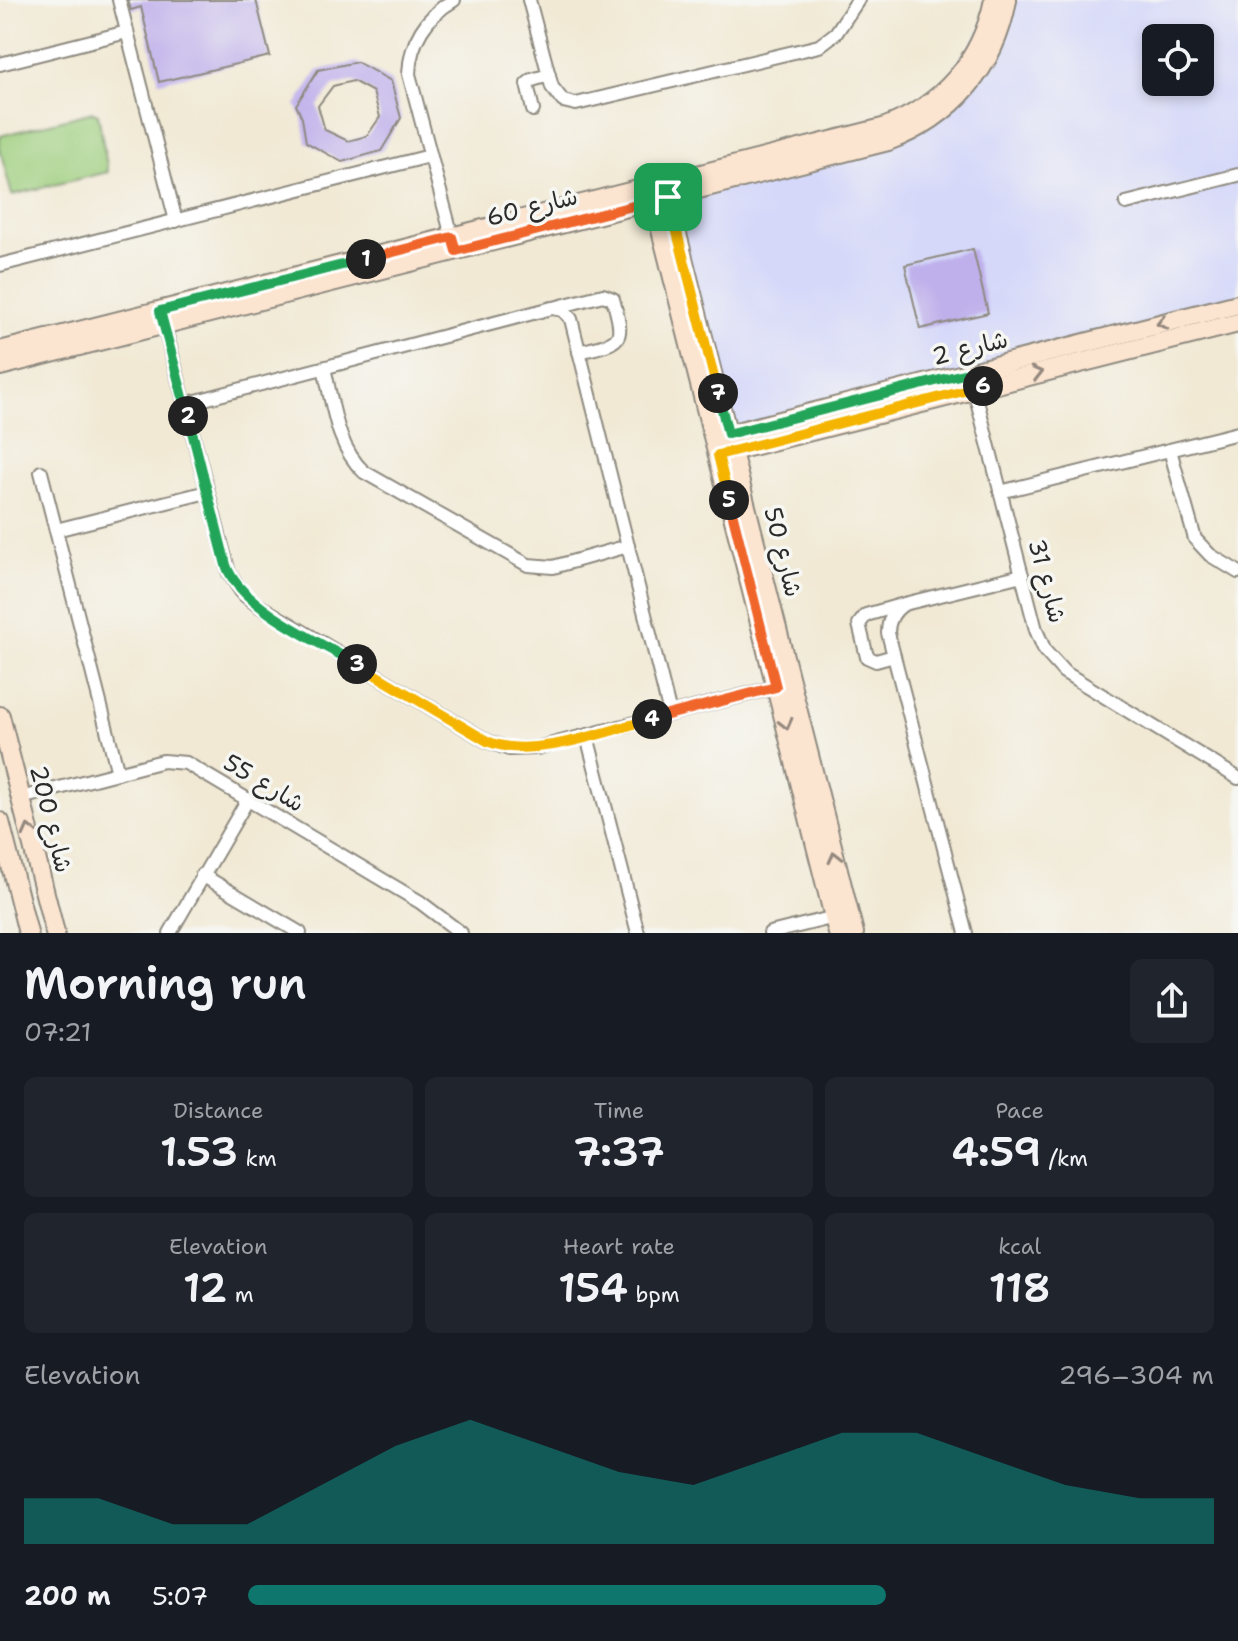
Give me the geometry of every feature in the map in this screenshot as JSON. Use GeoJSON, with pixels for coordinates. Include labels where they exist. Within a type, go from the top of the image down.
{"type":"FeatureCollection","features":[{"type":"Feature","properties":{"kind":"street"},"geometry":{"type":"LineString","coordinates":[[119,0],[176,221]]}},
{"type":"Feature","properties":{"kind":"street"},"geometry":{"type":"LineString","coordinates":[[529,0],[558,97],[576,104],[812,49],[831,39],[858,0]]}},
{"type":"Feature","properties":{"kind":"street","name":"شارع 60"},"geometry":{"type":"LineString","coordinates":[[0,366],[162,318],[659,192],[871,132],[908,117],[942,94],[967,67],[986,30],[994,0]]}},
{"type":"Feature","properties":{"kind":"street","name":"شارع 60"},"geometry":{"type":"LineString","coordinates":[[659,192],[888,141],[926,123],[949,107],[977,76],[997,39],[1007,0]]}},
{"type":"Feature","properties":{"kind":"street"},"geometry":{"type":"LineString","coordinates":[[453,1],[437,12],[415,41],[409,66],[409,83],[454,244]]}},
{"type":"Feature","properties":{"kind":"street"},"geometry":{"type":"LineString","coordinates":[[0,64],[127,32]]}},
{"type":"Feature","properties":{"kind":"street"},"geometry":{"type":"LineString","coordinates":[[533,110],[527,84],[549,75]]}},
{"type":"Feature","properties":{"kind":"street"},"geometry":{"type":"LineString","coordinates":[[0,265],[430,156]]}},
{"type":"Feature","properties":{"kind":"street"},"geometry":{"type":"LineString","coordinates":[[1126,203],[1238,175]]}},
{"type":"Feature","properties":{"kind":"street","name":"شارع 50"},"geometry":{"type":"LineString","coordinates":[[659,192],[841,921],[854,933]]}},
{"type":"Feature","properties":{"kind":"street"},"geometry":{"type":"LineString","coordinates":[[185,404],[603,295],[613,299],[621,328],[619,337],[611,344],[579,352]]}},
{"type":"Feature","properties":{"kind":"street","name":"شارع 2"},"geometry":{"type":"LineString","coordinates":[[972,383],[1238,304]]}},
{"type":"Feature","properties":{"kind":"street"},"geometry":{"type":"LineString","coordinates":[[552,308],[569,315],[670,714]]}},
{"type":"Feature","properties":{"kind":"street"},"geometry":{"type":"LineString","coordinates":[[162,318],[229,573],[243,594],[494,745],[530,749],[784,685]]}},
{"type":"Feature","properties":{"kind":"street","name":"شارع 60"},"geometry":{"type":"LineString","coordinates":[[0,351],[162,318]]}},
{"type":"Feature","properties":{"kind":"street","name":"شارع 2"},"geometry":{"type":"LineString","coordinates":[[723,444],[972,383],[1238,323]]}},
{"type":"Feature","properties":{"kind":"street"},"geometry":{"type":"LineString","coordinates":[[324,368],[344,446],[358,467],[377,480],[528,565],[553,567],[628,546]]}},
{"type":"Feature","properties":{"kind":"street","name":"شارع 31"},"geometry":{"type":"LineString","coordinates":[[972,383],[1040,640],[1057,665],[1238,778]]}},
{"type":"Feature","properties":{"kind":"street"},"geometry":{"type":"LineString","coordinates":[[1000,492],[1238,433]]}},
{"type":"Feature","properties":{"kind":"street"},"geometry":{"type":"LineString","coordinates":[[1170,450],[1193,534],[1210,555],[1238,572]]}},
{"type":"Feature","properties":{"kind":"street"},"geometry":{"type":"LineString","coordinates":[[41,472],[118,773]]}},
{"type":"Feature","properties":{"kind":"street"},"geometry":{"type":"LineString","coordinates":[[56,530],[207,492]]}},
{"type":"Feature","properties":{"kind":"street"},"geometry":{"type":"LineString","coordinates":[[894,656],[876,661],[867,657],[859,624],[866,615],[1022,575]]}},
{"type":"Feature","properties":{"kind":"street"},"geometry":{"type":"LineString","coordinates":[[904,604],[894,612],[888,633],[966,933]]}},
{"type":"Feature","properties":{"kind":"street","name":"شارع 200"},"geometry":{"type":"LineString","coordinates":[[0,716],[55,933]]}},
{"type":"Feature","properties":{"kind":"street"},"geometry":{"type":"LineString","coordinates":[[587,736],[638,933]]}},
{"type":"Feature","properties":{"kind":"street","name":"شارع 55"},"geometry":{"type":"LineString","coordinates":[[21,798],[163,761],[179,762],[192,766],[420,902],[461,933]]}},
{"type":"Feature","properties":{"kind":"street"},"geometry":{"type":"LineString","coordinates":[[170,933],[248,799]]}},
{"type":"Feature","properties":{"kind":"street","name":"شارع 200"},"geometry":{"type":"LineString","coordinates":[[0,822],[28,933]]}},
{"type":"Feature","properties":{"kind":"street"},"geometry":{"type":"LineString","coordinates":[[202,875],[300,933]]}},
{"type":"Feature","properties":{"kind":"street"},"geometry":{"type":"LineString","coordinates":[[18,891],[43,885]]}},
{"type":"Feature","properties":{"kind":"street"},"geometry":{"type":"LineString","coordinates":[[770,933],[841,921]]}},
{"type":"Feature","properties":{"kind":"shaded area"},"geometry":{"type":"Polygon","coordinates":[[[1000,0],[1238,0],[1238,313],[723,444],[660,193],[925,115],[1000,0]]]}},
{"type":"Feature","properties":{"kind":"green space"},"geometry":{"type":"Polygon","coordinates":[[[93,112],[98,114],[108,172],[12,195],[0,150],[0,136],[93,112]]]}},
{"type":"Feature","properties":{"kind":"building"},"geometry":{"type":"Polygon","coordinates":[[[128,0],[256,0],[270,56],[159,82],[141,7],[131,10],[128,0]]]}},
{"type":"Feature","properties":{"kind":"building"},"geometry":{"type":"Polygon","coordinates":[[[357,62],[391,81],[401,118],[381,151],[342,162],[306,142],[302,118],[296,105],[318,70],[357,62]],[[353,81],[333,86],[318,106],[325,130],[348,141],[367,136],[380,117],[373,92],[353,81]]]}},
{"type":"Feature","properties":{"kind":"building"},"geometry":{"type":"Polygon","coordinates":[[[973,249],[988,313],[920,329],[905,265],[973,249]]]}},
{"type":"Feature","properties":{"kind":"route"},"geometry":{"type":"LineString","coordinates":[[668,197],[728,434],[979,370],[986,378],[982,387],[718,455],[776,687],[537,748],[509,749],[487,741],[243,594],[226,565],[160,311],[452,237],[456,251],[668,197]]}}]}
